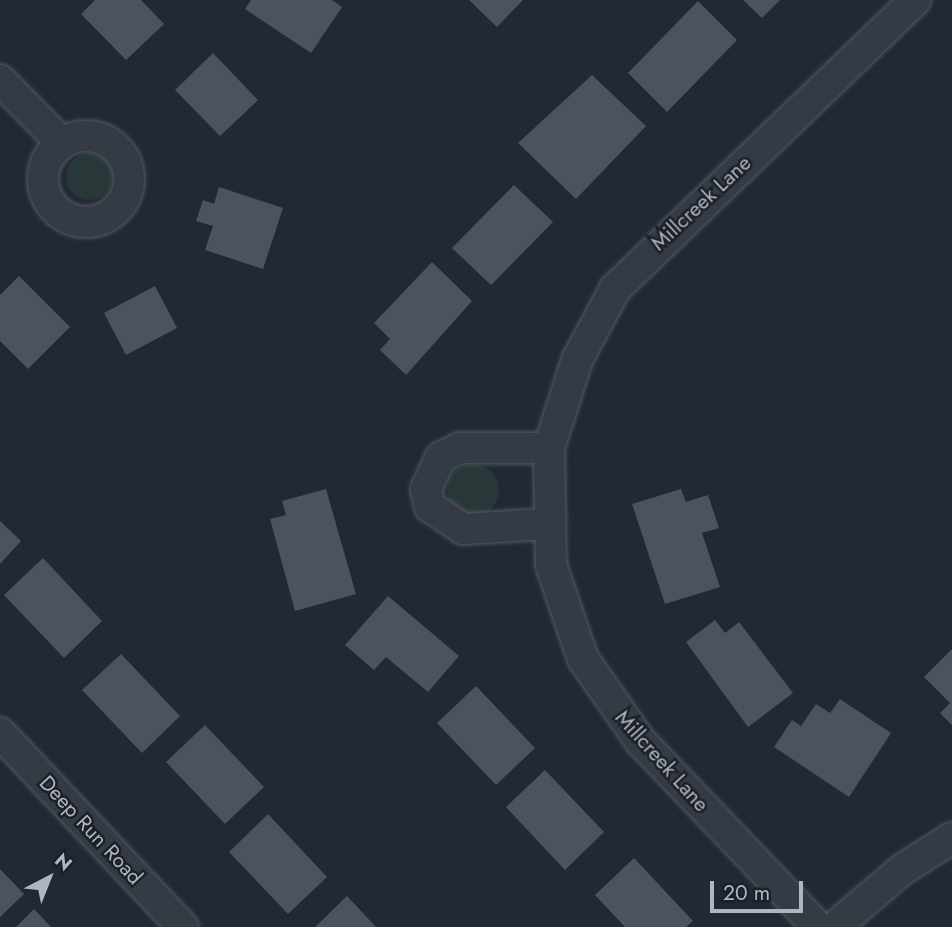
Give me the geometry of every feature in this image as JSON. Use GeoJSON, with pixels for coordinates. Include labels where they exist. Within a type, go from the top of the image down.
{"type":"FeatureCollection","features":[{"type":"Feature","properties":{"kind":"street","name":"Millcreek Lane"},"geometry":{"type":"LineString","coordinates":[[818,927],[610,704],[571,630],[546,524],[549,448],[577,360],[615,289],[915,0]]}},
{"type":"Feature","properties":{"kind":"street"},"geometry":{"type":"LineString","coordinates":[[0,80],[62,143]]}},
{"type":"Feature","properties":{"kind":"street"},"geometry":{"type":"LineString","coordinates":[[546,524],[463,529],[430,507],[426,489],[441,457],[460,448],[549,448]]}},
{"type":"Feature","properties":{"kind":"street","name":"Deep Run Road"},"geometry":{"type":"LineString","coordinates":[[0,733],[183,927]]}},
{"type":"Feature","properties":{"kind":"street"},"geometry":{"type":"LineString","coordinates":[[835,927],[903,869],[952,838]]}},
{"type":"Feature","properties":{"kind":"shaded area"},"geometry":{"type":"Polygon","coordinates":[[[89,154],[105,161],[112,177],[105,193],[89,200],[73,193],[66,177],[73,161],[89,154]]]}},
{"type":"Feature","properties":{"kind":"shaded area"},"geometry":{"type":"Polygon","coordinates":[[[473,464],[492,471],[499,490],[492,509],[473,516],[454,509],[447,490],[454,471],[473,464]]]}},
{"type":"Feature","properties":{"kind":"building"},"geometry":{"type":"Polygon","coordinates":[[[95,0],[141,0],[164,24],[126,60],[81,14],[95,0]]]}},
{"type":"Feature","properties":{"kind":"building"},"geometry":{"type":"Polygon","coordinates":[[[251,0],[332,0],[342,7],[311,53],[245,9],[251,0]]]}},
{"type":"Feature","properties":{"kind":"building"},"geometry":{"type":"Polygon","coordinates":[[[469,0],[523,0],[497,27],[469,0]]]}},
{"type":"Feature","properties":{"kind":"building"},"geometry":{"type":"Polygon","coordinates":[[[743,0],[780,0],[762,18],[743,0]]]}},
{"type":"Feature","properties":{"kind":"building"},"geometry":{"type":"Polygon","coordinates":[[[698,1],[737,40],[667,112],[628,73],[698,1]]]}},
{"type":"Feature","properties":{"kind":"building"},"geometry":{"type":"Polygon","coordinates":[[[213,53],[258,100],[220,136],[175,90],[213,53]]]}},
{"type":"Feature","properties":{"kind":"building"},"geometry":{"type":"Polygon","coordinates":[[[592,75],[646,126],[576,199],[518,143],[592,75]]]}},
{"type":"Feature","properties":{"kind":"building"},"geometry":{"type":"Polygon","coordinates":[[[514,185],[553,222],[491,285],[452,248],[514,185]]]}},
{"type":"Feature","properties":{"kind":"building"},"geometry":{"type":"Polygon","coordinates":[[[219,187],[283,208],[263,269],[205,250],[213,226],[196,221],[203,200],[214,204],[219,187]]]}},
{"type":"Feature","properties":{"kind":"building"},"geometry":{"type":"Polygon","coordinates":[[[432,262],[472,301],[406,375],[380,350],[390,339],[374,323],[432,262]]]}},
{"type":"Feature","properties":{"kind":"building"},"geometry":{"type":"Polygon","coordinates":[[[19,276],[70,327],[28,369],[0,341],[0,295],[19,276]]]}},
{"type":"Feature","properties":{"kind":"building"},"geometry":{"type":"Polygon","coordinates":[[[155,286],[177,328],[126,355],[104,313],[155,286]]]}},
{"type":"Feature","properties":{"kind":"building"},"geometry":{"type":"Polygon","coordinates":[[[326,489],[356,594],[295,611],[270,519],[286,515],[282,501],[326,489]]]}},
{"type":"Feature","properties":{"kind":"building"},"geometry":{"type":"Polygon","coordinates":[[[681,489],[686,502],[708,495],[719,528],[702,533],[720,587],[665,604],[632,504],[681,489]]]}},
{"type":"Feature","properties":{"kind":"building"},"geometry":{"type":"Polygon","coordinates":[[[0,521],[21,541],[0,564],[0,521]]]}},
{"type":"Feature","properties":{"kind":"building"},"geometry":{"type":"Polygon","coordinates":[[[43,558],[102,621],[64,658],[4,595],[43,558]]]}},
{"type":"Feature","properties":{"kind":"building"},"geometry":{"type":"Polygon","coordinates":[[[388,596],[459,656],[428,692],[386,657],[374,670],[345,645],[388,596]]]}},
{"type":"Feature","properties":{"kind":"building"},"geometry":{"type":"Polygon","coordinates":[[[715,620],[725,633],[739,622],[793,693],[748,727],[686,642],[715,620]]]}},
{"type":"Feature","properties":{"kind":"building"},"geometry":{"type":"Polygon","coordinates":[[[952,649],[952,725],[940,713],[950,703],[924,677],[952,649]]]}},
{"type":"Feature","properties":{"kind":"building"},"geometry":{"type":"Polygon","coordinates":[[[121,654],[180,716],[142,753],[82,690],[121,654]]]}},
{"type":"Feature","properties":{"kind":"building"},"geometry":{"type":"Polygon","coordinates":[[[476,686],[535,748],[496,785],[437,723],[476,686]]]}},
{"type":"Feature","properties":{"kind":"building"},"geometry":{"type":"Polygon","coordinates":[[[840,699],[891,733],[849,797],[774,747],[792,720],[801,726],[816,704],[830,713],[840,699]]]}},
{"type":"Feature","properties":{"kind":"building"},"geometry":{"type":"Polygon","coordinates":[[[205,725],[264,787],[225,824],[166,762],[205,725]]]}},
{"type":"Feature","properties":{"kind":"building"},"geometry":{"type":"Polygon","coordinates":[[[545,770],[604,832],[565,870],[506,807],[545,770]]]}},
{"type":"Feature","properties":{"kind":"building"},"geometry":{"type":"Polygon","coordinates":[[[268,814],[327,877],[288,914],[229,852],[268,814]]]}},
{"type":"Feature","properties":{"kind":"building"},"geometry":{"type":"Polygon","coordinates":[[[634,858],[693,921],[686,927],[625,927],[595,895],[634,858]]]}},
{"type":"Feature","properties":{"kind":"building"},"geometry":{"type":"Polygon","coordinates":[[[0,869],[24,894],[0,917],[0,869]]]}},
{"type":"Feature","properties":{"kind":"building"},"geometry":{"type":"Polygon","coordinates":[[[347,896],[376,927],[315,927],[347,896]]]}},
{"type":"Feature","properties":{"kind":"building"},"geometry":{"type":"Polygon","coordinates":[[[34,909],[51,927],[16,927],[34,909]]]}}]}
